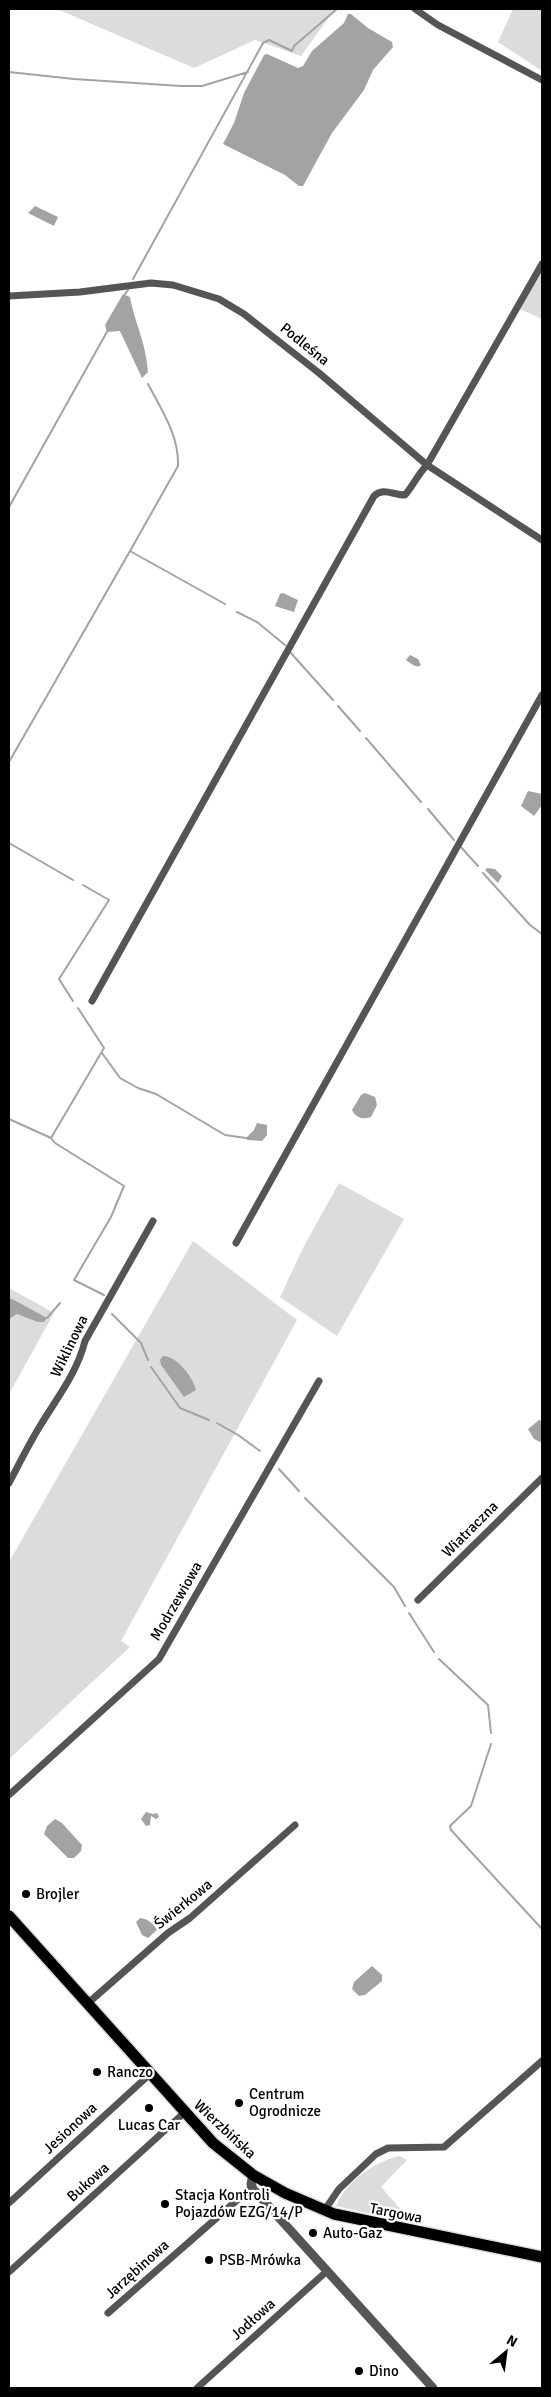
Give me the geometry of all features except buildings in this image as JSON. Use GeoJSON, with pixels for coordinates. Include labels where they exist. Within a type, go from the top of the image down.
{"type":"FeatureCollection","features":[{"type":"Feature","properties":{"kind":"main road","name":"Wierzbińska"},"geometry":{"type":"LineString","coordinates":[[9,1916],[150,2074],[252,2181]]}},
{"type":"Feature","properties":{"kind":"main road","name":"Targowa"},"geometry":{"type":"LineString","coordinates":[[252,2181],[285,2193],[324,2211],[365,2222],[542,2257]]}},
{"type":"Feature","properties":{"kind":"street"},"geometry":{"type":"LineString","coordinates":[[415,9],[438,25],[542,80]]}},
{"type":"Feature","properties":{"kind":"street"},"geometry":{"type":"LineString","coordinates":[[92,1001],[374,496],[379,491],[405,495],[427,465],[542,264]]}},
{"type":"Feature","properties":{"kind":"street","name":"Podleśna"},"geometry":{"type":"LineString","coordinates":[[9,296],[63,294],[151,283],[172,285],[219,299],[244,314],[319,373],[427,465],[542,540]]}},
{"type":"Feature","properties":{"kind":"street"},"geometry":{"type":"LineString","coordinates":[[236,1243],[542,695]]}},
{"type":"Feature","properties":{"kind":"street","name":"Wiklinowa"},"geometry":{"type":"LineString","coordinates":[[9,1483],[40,1425],[67,1383],[82,1355],[85,1341],[153,1221]]}},
{"type":"Feature","properties":{"kind":"street","name":"Modrzewiowa"},"geometry":{"type":"LineString","coordinates":[[9,1795],[158,1659],[319,1381]]}},
{"type":"Feature","properties":{"kind":"street","name":"Wiatraczna"},"geometry":{"type":"LineString","coordinates":[[418,1600],[542,1478]]}},
{"type":"Feature","properties":{"kind":"street","name":"Świerkowa"},"geometry":{"type":"LineString","coordinates":[[87,2004],[168,1933],[190,1918],[295,1825]]}},
{"type":"Feature","properties":{"kind":"street"},"geometry":{"type":"LineString","coordinates":[[324,2211],[339,2189],[376,2154],[388,2148],[444,2147],[542,2061]]}},
{"type":"Feature","properties":{"kind":"street","name":"Jesionowa"},"geometry":{"type":"LineString","coordinates":[[9,2203],[150,2074]]}},
{"type":"Feature","properties":{"kind":"street","name":"Bukowa"},"geometry":{"type":"LineString","coordinates":[[9,2272],[185,2112]]}},
{"type":"Feature","properties":{"kind":"street","name":"Wierzbińska"},"geometry":{"type":"LineString","coordinates":[[252,2181],[327,2271],[433,2388]]}},
{"type":"Feature","properties":{"kind":"street","name":"Jarzębinowa"},"geometry":{"type":"LineString","coordinates":[[108,2313],[252,2181]]}},
{"type":"Feature","properties":{"kind":"street","name":"Jodłowa"},"geometry":{"type":"LineString","coordinates":[[197,2388],[327,2271]]}},
{"type":"Feature","properties":{"kind":"shaded area"},"geometry":{"type":"Polygon","coordinates":[[[57,9],[335,9],[301,56],[255,40],[194,68],[57,9]]]}},
{"type":"Feature","properties":{"kind":"shaded area"},"geometry":{"type":"Polygon","coordinates":[[[513,9],[542,9],[542,71],[498,42],[513,9]]]}},
{"type":"Feature","properties":{"kind":"shaded area"},"geometry":{"type":"Polygon","coordinates":[[[348,14],[351,14],[368,28],[392,42],[393,47],[373,70],[364,90],[332,133],[303,186],[299,186],[285,175],[223,144],[234,123],[244,93],[264,55],[267,54],[298,68],[303,66],[312,51],[344,23],[348,14]]]}},
{"type":"Feature","properties":{"kind":"shaded area"},"geometry":{"type":"Polygon","coordinates":[[[35,206],[58,217],[54,226],[28,213],[35,206]]]}},
{"type":"Feature","properties":{"kind":"shaded area"},"geometry":{"type":"Polygon","coordinates":[[[542,270],[542,319],[520,309],[542,270]]]}},
{"type":"Feature","properties":{"kind":"shaded area"},"geometry":{"type":"Polygon","coordinates":[[[123,294],[130,297],[143,342],[148,372],[142,378],[120,331],[107,332],[105,325],[123,294]]]}},
{"type":"Feature","properties":{"kind":"shaded area"},"geometry":{"type":"Polygon","coordinates":[[[283,593],[298,600],[294,612],[275,606],[280,594],[283,593]]]}},
{"type":"Feature","properties":{"kind":"shaded area"},"geometry":{"type":"Polygon","coordinates":[[[410,655],[418,659],[421,665],[416,666],[406,660],[410,655]]]}},
{"type":"Feature","properties":{"kind":"shaded area"},"geometry":{"type":"Polygon","coordinates":[[[528,791],[542,794],[542,805],[534,816],[521,806],[528,791]]]}},
{"type":"Feature","properties":{"kind":"shaded area"},"geometry":{"type":"Polygon","coordinates":[[[487,868],[495,869],[502,876],[498,883],[485,870],[487,868]]]}},
{"type":"Feature","properties":{"kind":"shaded area"},"geometry":{"type":"Polygon","coordinates":[[[365,1093],[375,1097],[377,1105],[371,1117],[363,1118],[358,1117],[352,1110],[361,1095],[365,1093]]]}},
{"type":"Feature","properties":{"kind":"shaded area"},"geometry":{"type":"Polygon","coordinates":[[[257,1123],[267,1125],[267,1135],[262,1141],[247,1140],[246,1138],[254,1130],[257,1123]]]}},
{"type":"Feature","properties":{"kind":"shaded area"},"geometry":{"type":"Polygon","coordinates":[[[339,1183],[404,1219],[337,1336],[280,1297],[304,1246],[339,1183]]]}},
{"type":"Feature","properties":{"kind":"shaded area"},"geometry":{"type":"Polygon","coordinates":[[[193,1241],[297,1320],[121,1641],[130,1647],[9,1759],[9,1562],[193,1241]]]}},
{"type":"Feature","properties":{"kind":"shaded area"},"geometry":{"type":"Polygon","coordinates":[[[9,1288],[54,1313],[9,1394],[9,1288]]]}},
{"type":"Feature","properties":{"kind":"shaded area"},"geometry":{"type":"Polygon","coordinates":[[[9,1298],[47,1318],[44,1322],[38,1322],[17,1314],[9,1319],[9,1298]]]}},
{"type":"Feature","properties":{"kind":"shaded area"},"geometry":{"type":"Polygon","coordinates":[[[163,1356],[174,1359],[184,1368],[192,1379],[196,1390],[184,1397],[161,1365],[160,1360],[163,1356]]]}},
{"type":"Feature","properties":{"kind":"shaded area"},"geometry":{"type":"Polygon","coordinates":[[[539,1420],[542,1421],[542,1441],[540,1442],[534,1439],[528,1429],[539,1420]]]}},
{"type":"Feature","properties":{"kind":"shaded area"},"geometry":{"type":"Polygon","coordinates":[[[146,1812],[157,1813],[159,1817],[156,1819],[151,1816],[150,1825],[146,1826],[141,1819],[146,1812]]]}},
{"type":"Feature","properties":{"kind":"shaded area"},"geometry":{"type":"Polygon","coordinates":[[[55,1819],[62,1823],[82,1845],[81,1851],[74,1858],[68,1858],[44,1834],[47,1826],[55,1819]]]}},
{"type":"Feature","properties":{"kind":"shaded area"},"geometry":{"type":"Polygon","coordinates":[[[140,1918],[150,1922],[157,1930],[148,1938],[142,1935],[136,1922],[140,1918]]]}},
{"type":"Feature","properties":{"kind":"shaded area"},"geometry":{"type":"Polygon","coordinates":[[[372,1966],[382,1975],[382,1981],[365,1995],[359,1996],[352,1989],[354,1982],[372,1966]]]}},
{"type":"Feature","properties":{"kind":"shaded area"},"geometry":{"type":"Polygon","coordinates":[[[400,2156],[407,2160],[381,2187],[404,2213],[398,2220],[336,2206],[347,2189],[362,2174],[381,2163],[400,2156]]]}},
{"type":"Feature","properties":{"kind":"waterway"},"geometry":{"type":"LineString","coordinates":[[133,279],[263,43],[269,40],[292,51],[294,46],[337,9]]}},
{"type":"Feature","properties":{"kind":"waterway"},"geometry":{"type":"LineString","coordinates":[[9,72],[74,79],[181,86],[202,86],[248,72]]}},
{"type":"Feature","properties":{"kind":"waterway"},"geometry":{"type":"LineString","coordinates":[[125,294],[128,290]]}},
{"type":"Feature","properties":{"kind":"waterway"},"geometry":{"type":"LineString","coordinates":[[9,507],[108,330]]}},
{"type":"Feature","properties":{"kind":"waterway"},"geometry":{"type":"LineString","coordinates":[[148,384],[173,434],[178,455],[178,466],[130,551],[225,604]]}},
{"type":"Feature","properties":{"kind":"waterway"},"geometry":{"type":"LineString","coordinates":[[9,762],[130,551]]}},
{"type":"Feature","properties":{"kind":"waterway"},"geometry":{"type":"LineString","coordinates":[[237,612],[257,622],[285,645]]}},
{"type":"Feature","properties":{"kind":"waterway"},"geometry":{"type":"LineString","coordinates":[[290,652],[333,700]]}},
{"type":"Feature","properties":{"kind":"waterway"},"geometry":{"type":"LineString","coordinates":[[338,706],[360,731]]}},
{"type":"Feature","properties":{"kind":"waterway"},"geometry":{"type":"LineString","coordinates":[[366,738],[421,802]]}},
{"type":"Feature","properties":{"kind":"waterway"},"geometry":{"type":"LineString","coordinates":[[428,809],[454,840]]}},
{"type":"Feature","properties":{"kind":"waterway"},"geometry":{"type":"LineString","coordinates":[[9,843],[73,880]]}},
{"type":"Feature","properties":{"kind":"waterway"},"geometry":{"type":"LineString","coordinates":[[460,846],[478,866]]}},
{"type":"Feature","properties":{"kind":"waterway"},"geometry":{"type":"LineString","coordinates":[[483,873],[530,925],[542,934]]}},
{"type":"Feature","properties":{"kind":"waterway"},"geometry":{"type":"LineString","coordinates":[[73,1001],[59,979],[109,900],[83,885]]}},
{"type":"Feature","properties":{"kind":"waterway"},"geometry":{"type":"LineString","coordinates":[[9,1119],[51,1138],[104,1048],[78,1008]]}},
{"type":"Feature","properties":{"kind":"waterway"},"geometry":{"type":"LineString","coordinates":[[102,1053],[120,1078],[138,1088],[156,1094],[225,1135],[246,1138]]}},
{"type":"Feature","properties":{"kind":"waterway"},"geometry":{"type":"LineString","coordinates":[[51,1138],[55,1143],[124,1186],[111,1217],[74,1280],[104,1295]]}},
{"type":"Feature","properties":{"kind":"waterway"},"geometry":{"type":"LineString","coordinates":[[47,1318],[60,1303]]}},
{"type":"Feature","properties":{"kind":"waterway"},"geometry":{"type":"LineString","coordinates":[[112,1314],[141,1343],[148,1360]]}},
{"type":"Feature","properties":{"kind":"waterway"},"geometry":{"type":"LineString","coordinates":[[151,1367],[180,1408],[209,1420]]}},
{"type":"Feature","properties":{"kind":"waterway"},"geometry":{"type":"LineString","coordinates":[[217,1423],[260,1451]]}},
{"type":"Feature","properties":{"kind":"waterway"},"geometry":{"type":"LineString","coordinates":[[279,1469],[299,1491]]}},
{"type":"Feature","properties":{"kind":"waterway"},"geometry":{"type":"LineString","coordinates":[[305,1498],[394,1587],[405,1606]]}},
{"type":"Feature","properties":{"kind":"waterway"},"geometry":{"type":"LineString","coordinates":[[409,1613],[434,1652]]}},
{"type":"Feature","properties":{"kind":"waterway"},"geometry":{"type":"LineString","coordinates":[[439,1659],[488,1705],[491,1733]]}},
{"type":"Feature","properties":{"kind":"waterway"},"geometry":{"type":"LineString","coordinates":[[491,1744],[471,1806],[450,1826],[451,1830],[542,1929]]}},
{"type":"Feature","properties":{"kind":"place","name":"Brojler"},"geometry":{"type":"Point","coordinates":[26,1894]}},
{"type":"Feature","properties":{"kind":"place","name":"Ranczo"},"geometry":{"type":"Point","coordinates":[97,2072]}},
{"type":"Feature","properties":{"kind":"place","name":"Centrum Ogrodnicze"},"geometry":{"type":"Point","coordinates":[239,2103]}},
{"type":"Feature","properties":{"kind":"place","name":"Lucas Car"},"geometry":{"type":"Point","coordinates":[149,2108]}},
{"type":"Feature","properties":{"kind":"place","name":"Stacja Kontroli Pojazdów EZG/14/P"},"geometry":{"type":"Point","coordinates":[165,2204]}},
{"type":"Feature","properties":{"kind":"place","name":"Auto-Gaz"},"geometry":{"type":"Point","coordinates":[313,2233]}},
{"type":"Feature","properties":{"kind":"place","name":"PSB-Mrówka"},"geometry":{"type":"Point","coordinates":[209,2260]}},
{"type":"Feature","properties":{"kind":"place","name":"Dino"},"geometry":{"type":"Point","coordinates":[359,2371]}}]}
